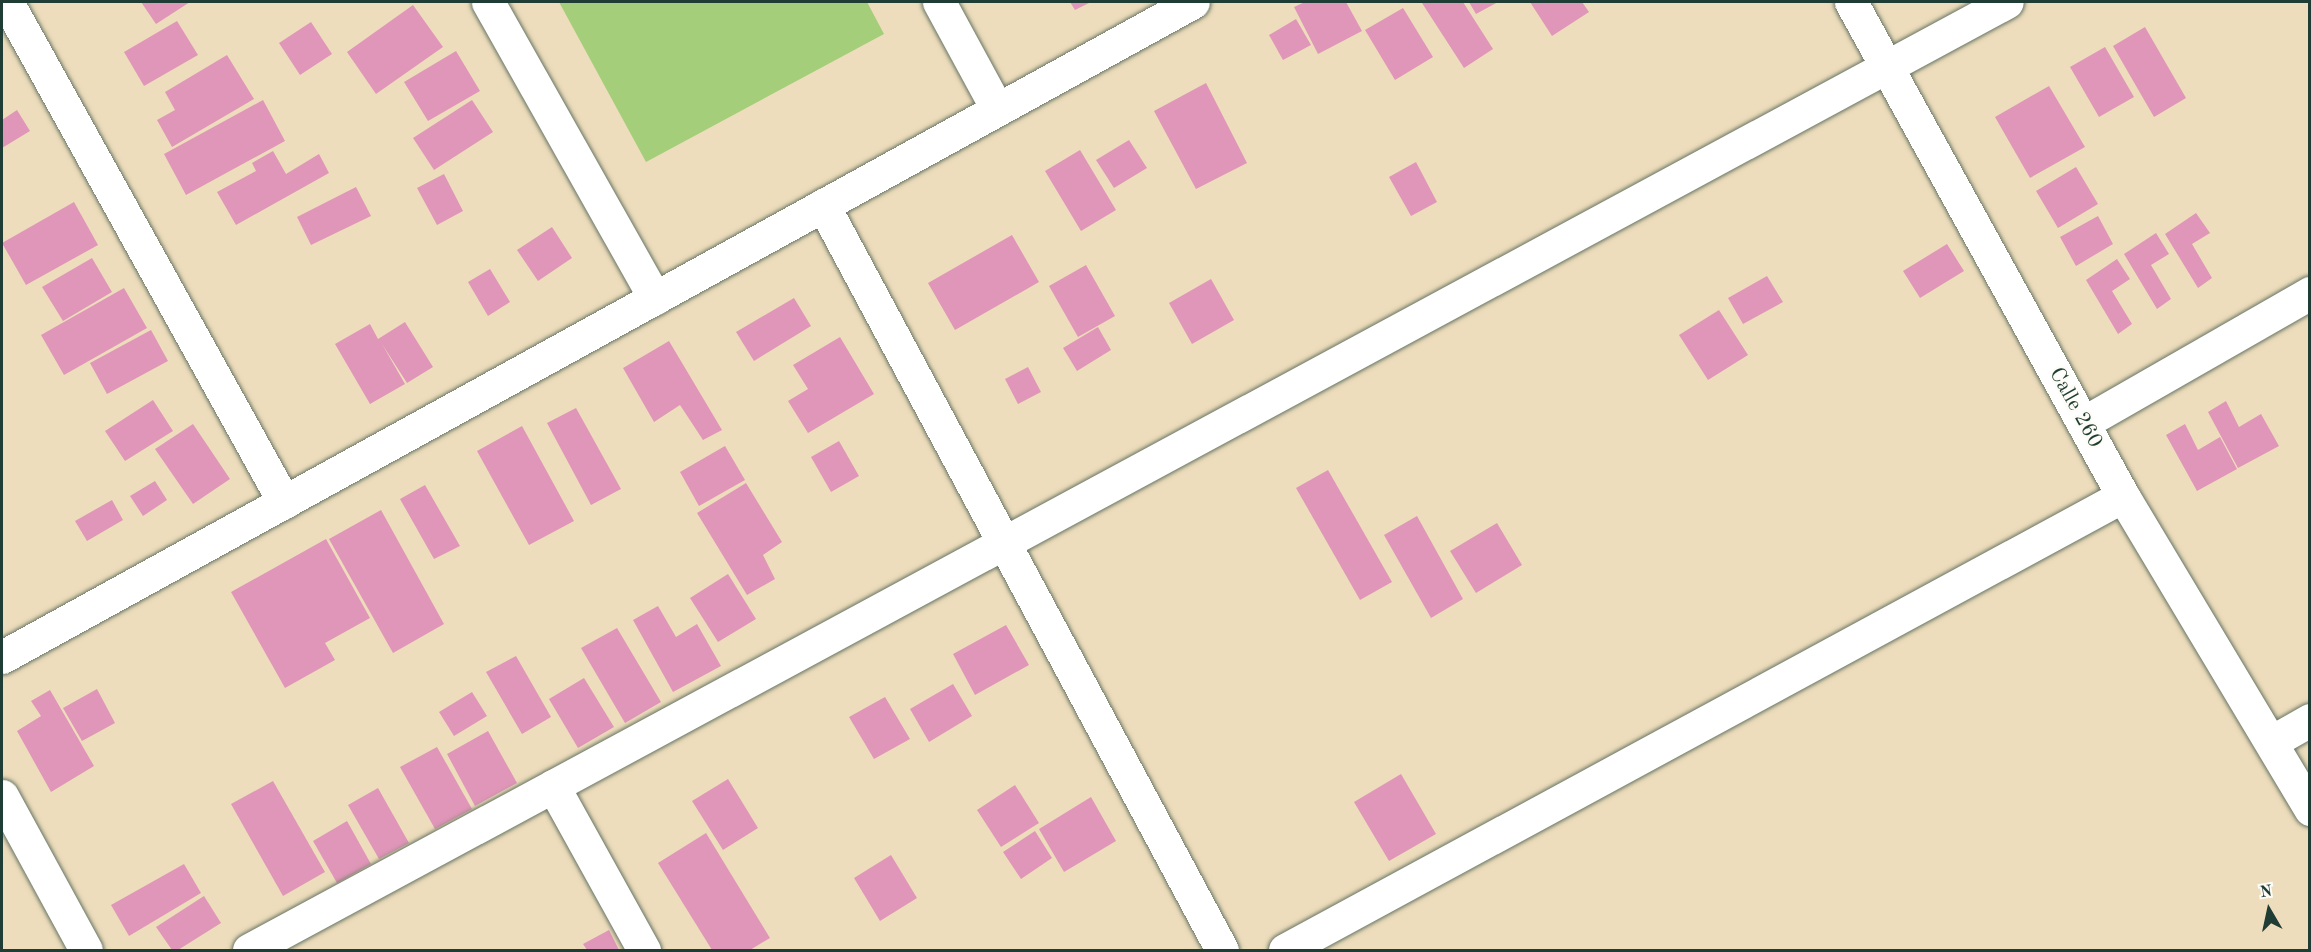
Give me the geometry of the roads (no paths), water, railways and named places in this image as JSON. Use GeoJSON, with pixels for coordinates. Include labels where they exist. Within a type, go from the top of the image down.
{"type":"FeatureCollection","features":[{"type":"Feature","properties":{"kind":"street"},"geometry":{"type":"LineString","coordinates":[[8,2],[284,502]]}},
{"type":"Feature","properties":{"kind":"street"},"geometry":{"type":"LineString","coordinates":[[488,2],[655,298]]}},
{"type":"Feature","properties":{"kind":"street"},"geometry":{"type":"LineString","coordinates":[[939,2],[997,109]]}},
{"type":"Feature","properties":{"kind":"street"},"geometry":{"type":"LineString","coordinates":[[2,657],[1193,2]]}},
{"type":"Feature","properties":{"kind":"street","name":"Calle 260"},"geometry":{"type":"LineString","coordinates":[[1851,2],[2123,496],[2310,809]]}},
{"type":"Feature","properties":{"kind":"street"},"geometry":{"type":"LineString","coordinates":[[249,951],[2007,2]]}},
{"type":"Feature","properties":{"kind":"street"},"geometry":{"type":"LineString","coordinates":[[823,205],[1222,951]]}},
{"type":"Feature","properties":{"kind":"street"},"geometry":{"type":"LineString","coordinates":[[2083,423],[2310,293]]}},
{"type":"Feature","properties":{"kind":"street"},"geometry":{"type":"LineString","coordinates":[[1285,951],[2123,496]]}},
{"type":"Feature","properties":{"kind":"street"},"geometry":{"type":"LineString","coordinates":[[2271,742],[2310,720]]}},
{"type":"Feature","properties":{"kind":"street"},"geometry":{"type":"LineString","coordinates":[[553,786],[644,951]]}},
{"type":"Feature","properties":{"kind":"street"},"geometry":{"type":"LineString","coordinates":[[2,796],[86,951]]}}]}
